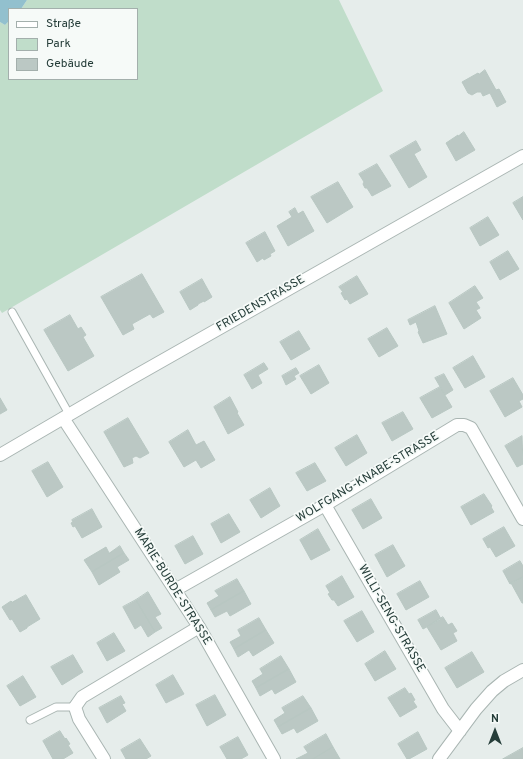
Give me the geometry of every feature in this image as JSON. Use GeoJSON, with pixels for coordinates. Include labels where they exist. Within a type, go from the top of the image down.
{"type":"FeatureCollection","features":[{"type":"Feature","properties":{"kind":"street","name":"FRIEDENSTRASSE"},"geometry":{"type":"LineString","coordinates":[[0,455],[523,156]]}},
{"type":"Feature","properties":{"kind":"street","name":"MARIE-BURDE-STRASSE"},"geometry":{"type":"LineString","coordinates":[[66,416],[199,627],[274,759]]}},
{"type":"Feature","properties":{"kind":"street","name":"WOLFGANG-KNABE-STRASSE"},"geometry":{"type":"LineString","coordinates":[[175,590],[325,505],[457,425],[464,425],[471,428],[523,519]]}},
{"type":"Feature","properties":{"kind":"street","name":"WILLI-SENG-STRASSE"},"geometry":{"type":"LineString","coordinates":[[325,505],[443,709],[460,731]]}},
{"type":"Feature","properties":{"kind":"street"},"geometry":{"type":"LineString","coordinates":[[104,759],[79,719],[75,707],[82,697],[199,627]]}},
{"type":"Feature","properties":{"kind":"street"},"geometry":{"type":"LineString","coordinates":[[439,759],[476,709],[492,691],[504,681],[523,670]]}},
{"type":"Feature","properties":{"kind":"lane"},"geometry":{"type":"LineString","coordinates":[[12,312],[66,416]]}},
{"type":"Feature","properties":{"kind":"lane"},"geometry":{"type":"LineString","coordinates":[[30,720],[56,706],[75,707]]}},
{"type":"Feature","properties":{"kind":"green space"},"geometry":{"type":"Polygon","coordinates":[[[27,0],[339,0],[383,91],[2,313],[0,310],[0,22],[5,25],[8,22],[8,80],[138,80],[138,8],[22,8],[27,0]]]}},
{"type":"Feature","properties":{"kind":"water"},"geometry":{"type":"Polygon","coordinates":[[[0,0],[27,0],[22,8],[8,8],[8,22],[5,25],[0,22],[0,0]]]}},
{"type":"Feature","properties":{"kind":"building"},"geometry":{"type":"Polygon","coordinates":[[[485,70],[496,90],[499,89],[506,102],[497,107],[490,93],[483,96],[481,92],[477,92],[472,95],[468,93],[462,82],[485,70]]]}},
{"type":"Feature","properties":{"kind":"building"},"geometry":{"type":"Polygon","coordinates":[[[464,132],[475,150],[456,161],[446,143],[464,132]]]}},
{"type":"Feature","properties":{"kind":"building"},"geometry":{"type":"Polygon","coordinates":[[[416,141],[421,150],[414,154],[427,177],[409,188],[390,156],[416,141]]]}},
{"type":"Feature","properties":{"kind":"building"},"geometry":{"type":"Polygon","coordinates":[[[377,164],[391,186],[372,196],[367,188],[365,188],[363,184],[364,182],[359,174],[377,164]]]}},
{"type":"Feature","properties":{"kind":"building"},"geometry":{"type":"Polygon","coordinates":[[[338,182],[353,207],[327,223],[311,197],[338,182]]]}},
{"type":"Feature","properties":{"kind":"building"},"geometry":{"type":"Polygon","coordinates":[[[523,197],[523,220],[513,203],[523,197]]]}},
{"type":"Feature","properties":{"kind":"building"},"geometry":{"type":"Polygon","coordinates":[[[295,208],[298,214],[303,211],[314,231],[288,246],[277,226],[292,217],[289,212],[295,208]]]}},
{"type":"Feature","properties":{"kind":"building"},"geometry":{"type":"Polygon","coordinates":[[[488,217],[499,235],[480,246],[470,228],[488,217]]]}},
{"type":"Feature","properties":{"kind":"building"},"geometry":{"type":"Polygon","coordinates":[[[265,232],[275,251],[270,254],[271,256],[264,260],[263,258],[257,262],[246,243],[265,232]]]}},
{"type":"Feature","properties":{"kind":"building"},"geometry":{"type":"Polygon","coordinates":[[[508,251],[519,269],[500,280],[490,262],[508,251]]]}},
{"type":"Feature","properties":{"kind":"building"},"geometry":{"type":"Polygon","coordinates":[[[142,274],[164,312],[153,318],[150,314],[132,324],[134,329],[123,335],[101,297],[142,274]]]}},
{"type":"Feature","properties":{"kind":"building"},"geometry":{"type":"Polygon","coordinates":[[[357,276],[368,294],[350,304],[347,299],[345,300],[341,293],[343,292],[339,287],[357,276]]]}},
{"type":"Feature","properties":{"kind":"building"},"geometry":{"type":"Polygon","coordinates":[[[202,279],[212,297],[190,310],[180,292],[202,279]]]}},
{"type":"Feature","properties":{"kind":"building"},"geometry":{"type":"Polygon","coordinates":[[[475,286],[483,298],[476,302],[480,308],[476,310],[481,318],[464,329],[449,303],[475,286]]]}},
{"type":"Feature","properties":{"kind":"building"},"geometry":{"type":"Polygon","coordinates":[[[435,306],[447,334],[423,343],[418,332],[416,322],[410,325],[408,320],[435,306]]]}},
{"type":"Feature","properties":{"kind":"building"},"geometry":{"type":"Polygon","coordinates":[[[70,315],[78,329],[81,327],[86,335],[83,337],[94,356],[68,371],[44,330],[70,315]]]}},
{"type":"Feature","properties":{"kind":"building"},"geometry":{"type":"Polygon","coordinates":[[[387,328],[398,346],[379,357],[368,339],[387,328]]]}},
{"type":"Feature","properties":{"kind":"building"},"geometry":{"type":"Polygon","coordinates":[[[299,331],[310,349],[291,360],[280,342],[299,331]]]}},
{"type":"Feature","properties":{"kind":"building"},"geometry":{"type":"Polygon","coordinates":[[[473,356],[485,377],[465,388],[453,368],[473,356]]]}},
{"type":"Feature","properties":{"kind":"building"},"geometry":{"type":"Polygon","coordinates":[[[264,363],[268,369],[258,375],[262,383],[252,389],[244,375],[264,363]]]}},
{"type":"Feature","properties":{"kind":"building"},"geometry":{"type":"Polygon","coordinates":[[[319,365],[329,383],[311,394],[300,376],[319,365]]]}},
{"type":"Feature","properties":{"kind":"building"},"geometry":{"type":"Polygon","coordinates":[[[296,368],[299,373],[294,376],[296,379],[286,385],[282,376],[296,368]]]}},
{"type":"Feature","properties":{"kind":"building"},"geometry":{"type":"Polygon","coordinates":[[[444,374],[453,390],[445,395],[435,378],[444,374]]]}},
{"type":"Feature","properties":{"kind":"building"},"geometry":{"type":"Polygon","coordinates":[[[513,378],[523,395],[523,399],[519,401],[522,407],[505,417],[490,391],[513,378]]]}},
{"type":"Feature","properties":{"kind":"building"},"geometry":{"type":"Polygon","coordinates":[[[440,387],[452,407],[432,418],[420,398],[440,387]]]}},
{"type":"Feature","properties":{"kind":"building"},"geometry":{"type":"Polygon","coordinates":[[[230,397],[244,425],[228,434],[214,407],[230,397]]]}},
{"type":"Feature","properties":{"kind":"building"},"geometry":{"type":"Polygon","coordinates":[[[0,398],[7,410],[0,414],[0,398]]]}},
{"type":"Feature","properties":{"kind":"building"},"geometry":{"type":"Polygon","coordinates":[[[403,412],[413,429],[392,441],[382,423],[403,412]]]}},
{"type":"Feature","properties":{"kind":"building"},"geometry":{"type":"Polygon","coordinates":[[[128,418],[149,453],[140,458],[136,456],[132,458],[133,463],[124,467],[104,432],[128,418]]]}},
{"type":"Feature","properties":{"kind":"building"},"geometry":{"type":"Polygon","coordinates":[[[188,430],[196,445],[204,441],[215,460],[201,468],[196,460],[184,467],[169,442],[188,430]]]}},
{"type":"Feature","properties":{"kind":"building"},"geometry":{"type":"Polygon","coordinates":[[[357,435],[367,453],[346,466],[335,448],[357,435]]]}},
{"type":"Feature","properties":{"kind":"building"},"geometry":{"type":"Polygon","coordinates":[[[522,436],[523,464],[517,467],[505,446],[522,436]]]}},
{"type":"Feature","properties":{"kind":"building"},"geometry":{"type":"Polygon","coordinates":[[[48,462],[63,487],[47,497],[32,471],[48,462]]]}},
{"type":"Feature","properties":{"kind":"building"},"geometry":{"type":"Polygon","coordinates":[[[315,463],[326,481],[307,491],[296,473],[315,463]]]}},
{"type":"Feature","properties":{"kind":"building"},"geometry":{"type":"Polygon","coordinates":[[[270,488],[280,506],[261,518],[250,500],[270,488]]]}},
{"type":"Feature","properties":{"kind":"building"},"geometry":{"type":"Polygon","coordinates":[[[484,494],[494,512],[471,525],[461,507],[484,494]]]}},
{"type":"Feature","properties":{"kind":"building"},"geometry":{"type":"Polygon","coordinates":[[[371,499],[382,518],[363,529],[352,510],[371,499]]]}},
{"type":"Feature","properties":{"kind":"building"},"geometry":{"type":"Polygon","coordinates":[[[92,509],[102,527],[82,538],[75,526],[73,527],[71,523],[73,522],[72,520],[92,509]]]}},
{"type":"Feature","properties":{"kind":"building"},"geometry":{"type":"Polygon","coordinates":[[[229,514],[240,532],[221,543],[211,524],[229,514]]]}},
{"type":"Feature","properties":{"kind":"building"},"geometry":{"type":"Polygon","coordinates":[[[504,527],[515,546],[496,557],[490,547],[488,548],[483,539],[504,527]]]}},
{"type":"Feature","properties":{"kind":"building"},"geometry":{"type":"Polygon","coordinates":[[[318,529],[330,550],[311,560],[300,540],[318,529]]]}},
{"type":"Feature","properties":{"kind":"building"},"geometry":{"type":"Polygon","coordinates":[[[193,536],[203,554],[185,564],[175,546],[193,536]]]}},
{"type":"Feature","properties":{"kind":"building"},"geometry":{"type":"Polygon","coordinates":[[[393,545],[405,566],[387,577],[375,555],[393,545]]]}},
{"type":"Feature","properties":{"kind":"building"},"geometry":{"type":"Polygon","coordinates":[[[120,546],[124,553],[92,572],[84,560],[106,547],[109,553],[120,546]]]}},
{"type":"Feature","properties":{"kind":"building"},"geometry":{"type":"Polygon","coordinates":[[[124,553],[129,560],[117,567],[120,572],[99,585],[92,572],[124,553]]]}},
{"type":"Feature","properties":{"kind":"building"},"geometry":{"type":"Polygon","coordinates":[[[520,561],[523,566],[523,577],[510,584],[503,571],[520,561]]]}},
{"type":"Feature","properties":{"kind":"building"},"geometry":{"type":"Polygon","coordinates":[[[342,576],[354,597],[338,606],[328,594],[330,593],[326,586],[342,576]]]}},
{"type":"Feature","properties":{"kind":"building"},"geometry":{"type":"Polygon","coordinates":[[[523,577],[523,603],[522,603],[511,583],[523,577]]]}},
{"type":"Feature","properties":{"kind":"building"},"geometry":{"type":"Polygon","coordinates":[[[237,579],[244,591],[211,610],[207,603],[219,596],[215,591],[237,579]]]}},
{"type":"Feature","properties":{"kind":"building"},"geometry":{"type":"Polygon","coordinates":[[[420,581],[429,597],[406,610],[397,594],[420,581]]]}},
{"type":"Feature","properties":{"kind":"building"},"geometry":{"type":"Polygon","coordinates":[[[244,591],[251,604],[230,616],[227,611],[215,617],[211,610],[244,591]]]}},
{"type":"Feature","properties":{"kind":"building"},"geometry":{"type":"Polygon","coordinates":[[[148,592],[161,614],[155,617],[162,628],[155,632],[136,600],[148,592]]]}},
{"type":"Feature","properties":{"kind":"building"},"geometry":{"type":"Polygon","coordinates":[[[26,595],[40,619],[20,632],[2,607],[11,601],[12,602],[26,595]]]}},
{"type":"Feature","properties":{"kind":"building"},"geometry":{"type":"Polygon","coordinates":[[[136,600],[155,632],[148,637],[141,625],[135,629],[123,607],[136,600]]]}},
{"type":"Feature","properties":{"kind":"building"},"geometry":{"type":"Polygon","coordinates":[[[436,610],[441,619],[423,629],[418,620],[436,610]]]}},
{"type":"Feature","properties":{"kind":"building"},"geometry":{"type":"Polygon","coordinates":[[[362,611],[374,632],[357,642],[344,621],[362,611]]]}},
{"type":"Feature","properties":{"kind":"building"},"geometry":{"type":"Polygon","coordinates":[[[443,617],[448,625],[452,623],[457,631],[453,633],[457,641],[441,650],[427,627],[443,617]]]}},
{"type":"Feature","properties":{"kind":"building"},"geometry":{"type":"Polygon","coordinates":[[[259,618],[266,630],[234,649],[230,642],[241,636],[238,630],[259,618]]]}},
{"type":"Feature","properties":{"kind":"building"},"geometry":{"type":"Polygon","coordinates":[[[266,630],[274,643],[253,656],[249,650],[238,657],[234,649],[266,630]]]}},
{"type":"Feature","properties":{"kind":"building"},"geometry":{"type":"Polygon","coordinates":[[[114,633],[125,651],[107,661],[97,643],[114,633]]]}},
{"type":"Feature","properties":{"kind":"building"},"geometry":{"type":"Polygon","coordinates":[[[385,651],[396,669],[375,681],[365,664],[385,651]]]}},
{"type":"Feature","properties":{"kind":"building"},"geometry":{"type":"Polygon","coordinates":[[[472,652],[484,672],[457,688],[445,668],[472,652]]]}},
{"type":"Feature","properties":{"kind":"building"},"geometry":{"type":"Polygon","coordinates":[[[73,655],[83,672],[62,685],[51,667],[73,655]]]}},
{"type":"Feature","properties":{"kind":"building"},"geometry":{"type":"Polygon","coordinates":[[[281,656],[289,669],[256,688],[252,681],[263,674],[260,669],[281,656]]]}},
{"type":"Feature","properties":{"kind":"building"},"geometry":{"type":"Polygon","coordinates":[[[289,669],[296,682],[275,694],[272,689],[260,696],[256,688],[289,669]]]}},
{"type":"Feature","properties":{"kind":"building"},"geometry":{"type":"Polygon","coordinates":[[[173,675],[184,694],[166,703],[156,685],[173,675]]]}},
{"type":"Feature","properties":{"kind":"building"},"geometry":{"type":"Polygon","coordinates":[[[23,676],[36,697],[20,706],[7,686],[23,676]]]}},
{"type":"Feature","properties":{"kind":"building"},"geometry":{"type":"Polygon","coordinates":[[[405,688],[409,694],[411,693],[415,700],[413,701],[417,707],[400,717],[388,698],[405,688]]]}},
{"type":"Feature","properties":{"kind":"building"},"geometry":{"type":"Polygon","coordinates":[[[215,695],[226,715],[207,726],[196,705],[215,695]]]}},
{"type":"Feature","properties":{"kind":"building"},"geometry":{"type":"Polygon","coordinates":[[[121,696],[125,703],[122,704],[126,711],[107,723],[99,708],[121,696]]]}},
{"type":"Feature","properties":{"kind":"building"},"geometry":{"type":"Polygon","coordinates":[[[303,696],[311,708],[278,727],[274,720],[285,713],[282,708],[303,696]]]}},
{"type":"Feature","properties":{"kind":"building"},"geometry":{"type":"Polygon","coordinates":[[[311,708],[318,721],[297,733],[294,728],[282,734],[278,727],[311,708]]]}},
{"type":"Feature","properties":{"kind":"building"},"geometry":{"type":"Polygon","coordinates":[[[60,731],[70,744],[68,745],[73,753],[63,759],[53,759],[43,741],[60,731]]]}},
{"type":"Feature","properties":{"kind":"building"},"geometry":{"type":"Polygon","coordinates":[[[418,732],[427,749],[407,759],[398,744],[418,732]]]}},
{"type":"Feature","properties":{"kind":"building"},"geometry":{"type":"Polygon","coordinates":[[[326,734],[333,747],[313,759],[296,759],[308,753],[304,747],[326,734]]]}},
{"type":"Feature","properties":{"kind":"building"},"geometry":{"type":"Polygon","coordinates":[[[238,737],[248,755],[241,759],[227,759],[220,747],[238,737]]]}},
{"type":"Feature","properties":{"kind":"building"},"geometry":{"type":"Polygon","coordinates":[[[140,739],[151,756],[146,759],[126,759],[121,750],[140,739]]]}},
{"type":"Feature","properties":{"kind":"building"},"geometry":{"type":"Polygon","coordinates":[[[333,747],[340,759],[313,759],[333,747]]]}},
{"type":"Feature","properties":{"kind":"building"},"geometry":{"type":"Polygon","coordinates":[[[523,748],[523,759],[503,759],[523,748]]]}}]}
